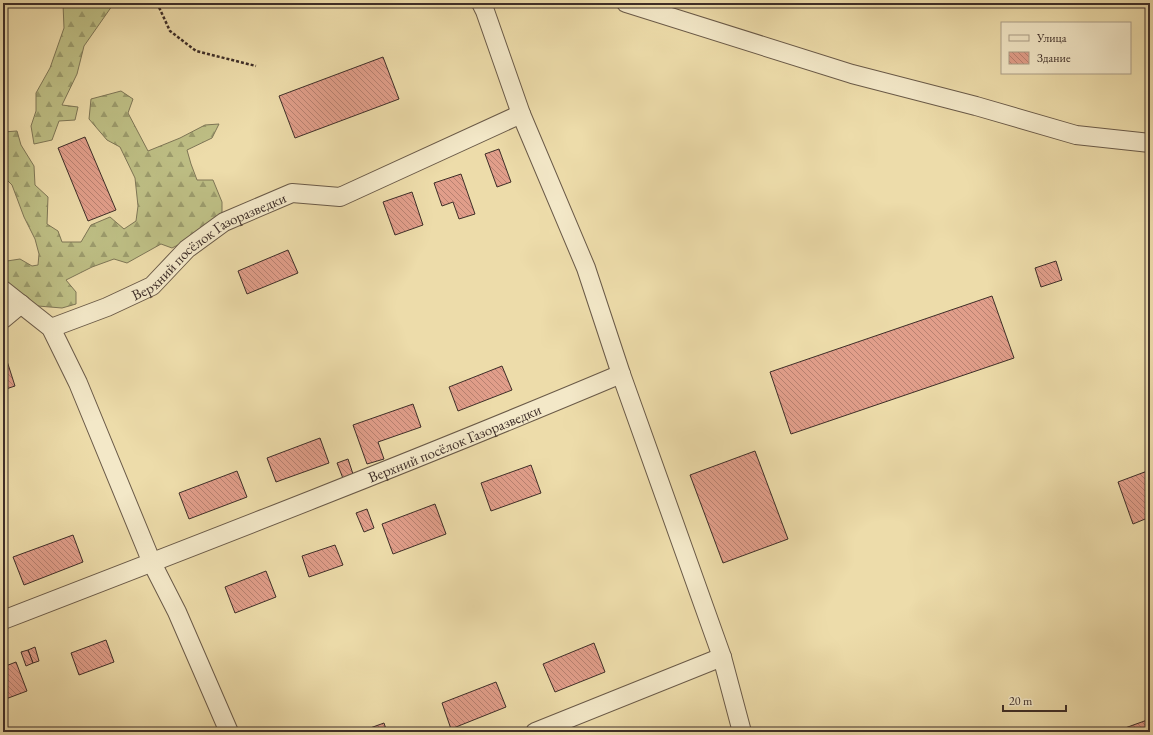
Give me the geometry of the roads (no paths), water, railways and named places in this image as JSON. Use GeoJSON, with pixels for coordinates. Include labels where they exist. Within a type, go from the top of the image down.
{"type":"FeatureCollection","features":[{"type":"Feature","properties":{"kind":"street"},"geometry":{"type":"LineString","coordinates":[[481,3],[522,114],[586,268],[621,374],[722,657],[742,732]]}},
{"type":"Feature","properties":{"kind":"street"},"geometry":{"type":"LineString","coordinates":[[626,3],[852,74],[976,106],[1076,135],[1150,143]]}},
{"type":"Feature","properties":{"kind":"street","name":"Верхний посёлок Газоразведки"},"geometry":{"type":"LineString","coordinates":[[51,328],[107,307],[152,286],[188,249],[224,222],[292,193],[340,197],[522,114]]}},
{"type":"Feature","properties":{"kind":"street"},"geometry":{"type":"LineString","coordinates":[[3,290],[51,328],[78,383],[152,563],[177,612],[229,732]]}},
{"type":"Feature","properties":{"kind":"street"},"geometry":{"type":"LineString","coordinates":[[3,319],[21,304]]}},
{"type":"Feature","properties":{"kind":"street","name":"Верхний посёлок Газоразведки"},"geometry":{"type":"LineString","coordinates":[[3,620],[353,485],[621,374]]}},
{"type":"Feature","properties":{"kind":"street"},"geometry":{"type":"LineString","coordinates":[[535,732],[722,657]]}}]}
